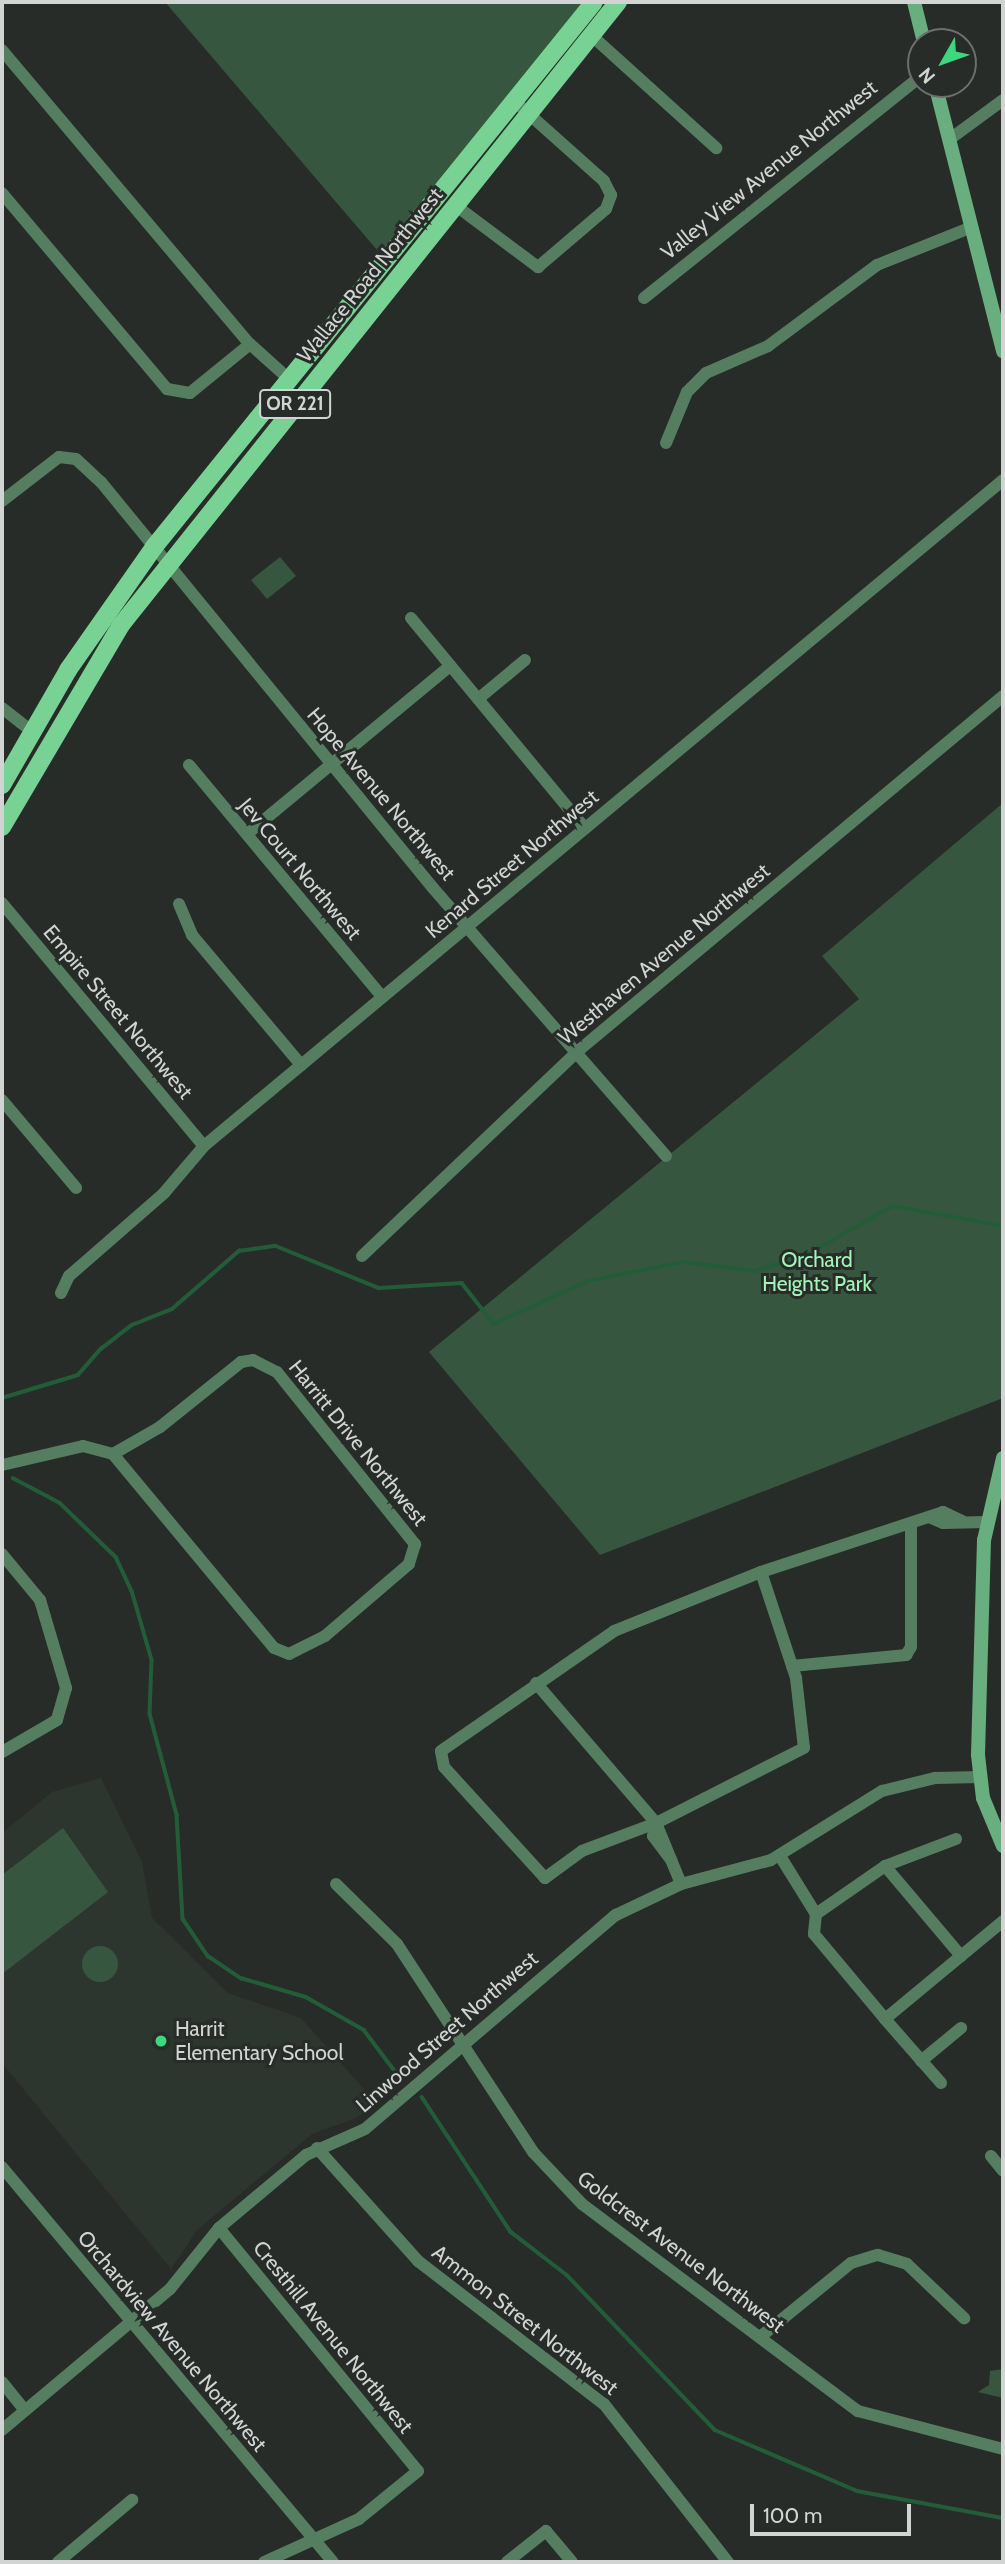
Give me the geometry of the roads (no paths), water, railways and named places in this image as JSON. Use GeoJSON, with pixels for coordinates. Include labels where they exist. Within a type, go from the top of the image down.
{"type":"FeatureCollection","features":[{"type":"Feature","properties":{"kind":"main road","name":"Wallace Road Northwest"},"geometry":{"type":"LineString","coordinates":[[2,785],[31,732],[154,547],[594,2]]}},
{"type":"Feature","properties":{"kind":"main road","name":"Wallace Road Northwest"},"geometry":{"type":"LineString","coordinates":[[2,827],[87,677],[167,564],[618,2]]}},
{"type":"Feature","properties":{"kind":"main road"},"geometry":{"type":"LineString","coordinates":[[914,2],[921,28]]}},
{"type":"Feature","properties":{"kind":"main road"},"geometry":{"type":"LineString","coordinates":[[939,98],[1003,351]]}},
{"type":"Feature","properties":{"kind":"main road"},"geometry":{"type":"LineString","coordinates":[[344,345],[340,334],[377,288],[391,255]]}},
{"type":"Feature","properties":{"kind":"main road"},"geometry":{"type":"LineString","coordinates":[[1003,1458],[986,1521],[980,1777],[1003,1846]]}},
{"type":"Feature","properties":{"kind":"street"},"geometry":{"type":"LineString","coordinates":[[591,35],[716,148]]}},
{"type":"Feature","properties":{"kind":"street"},"geometry":{"type":"LineString","coordinates":[[2,50],[250,344],[290,380]]}},
{"type":"Feature","properties":{"kind":"street","name":"Valley View Avenue Northwest"},"geometry":{"type":"LineString","coordinates":[[644,298],[907,87]]}},
{"type":"Feature","properties":{"kind":"street"},"geometry":{"type":"LineString","coordinates":[[456,205],[538,267],[601,216],[611,201],[604,181],[513,100]]}},
{"type":"Feature","properties":{"kind":"street"},"geometry":{"type":"LineString","coordinates":[[950,138],[1003,100]]}},
{"type":"Feature","properties":{"kind":"street"},"geometry":{"type":"LineString","coordinates":[[2,193],[167,389],[190,393],[250,344]]}},
{"type":"Feature","properties":{"kind":"street"},"geometry":{"type":"LineString","coordinates":[[666,443],[687,392],[706,373],[761,351],[877,265],[972,227]]}},
{"type":"Feature","properties":{"kind":"street","name":"Hope Avenue Northwest"},"geometry":{"type":"LineString","coordinates":[[2,501],[59,457],[76,459],[154,547],[331,765],[666,1156]]}},
{"type":"Feature","properties":{"kind":"street","name":"Kenard Street Northwest"},"geometry":{"type":"LineString","coordinates":[[61,1293],[69,1276],[164,1193],[204,1146],[1003,480]]}},
{"type":"Feature","properties":{"kind":"street"},"geometry":{"type":"LineString","coordinates":[[411,618],[585,828]]}},
{"type":"Feature","properties":{"kind":"street"},"geometry":{"type":"LineString","coordinates":[[478,699],[525,660]]}},
{"type":"Feature","properties":{"kind":"street"},"geometry":{"type":"LineString","coordinates":[[247,834],[450,666]]}},
{"type":"Feature","properties":{"kind":"street","name":"Westhaven Avenue Northwest"},"geometry":{"type":"LineString","coordinates":[[362,1256],[578,1051],[1003,696]]}},
{"type":"Feature","properties":{"kind":"street"},"geometry":{"type":"LineString","coordinates":[[2,708],[31,732]]}},
{"type":"Feature","properties":{"kind":"street","name":"Jev Court Northwest"},"geometry":{"type":"LineString","coordinates":[[189,765],[382,998]]}},
{"type":"Feature","properties":{"kind":"street","name":"Empire Street Northwest"},"geometry":{"type":"LineString","coordinates":[[2,903],[204,1146]]}},
{"type":"Feature","properties":{"kind":"street"},"geometry":{"type":"LineString","coordinates":[[179,904],[192,935],[301,1065]]}},
{"type":"Feature","properties":{"kind":"street"},"geometry":{"type":"LineString","coordinates":[[2,1100],[76,1188]]}},
{"type":"Feature","properties":{"kind":"street","name":"Harritt Drive Northwest"},"geometry":{"type":"LineString","coordinates":[[241,1362],[265,1362],[403,1524],[415,1556],[325,1636],[289,1654],[274,1648],[113,1454],[160,1427],[241,1362]]}},
{"type":"Feature","properties":{"kind":"street"},"geometry":{"type":"LineString","coordinates":[[2,1465],[83,1446],[113,1454]]}},
{"type":"Feature","properties":{"kind":"street"},"geometry":{"type":"LineString","coordinates":[[761,1572],[792,1666],[801,1707],[799,1754],[656,1823],[582,1851],[545,1878],[444,1767],[441,1751],[449,1741],[625,1626],[761,1572],[929,1517],[986,1521]]}},
{"type":"Feature","properties":{"kind":"street"},"geometry":{"type":"LineString","coordinates":[[792,1666],[906,1655],[911,1647],[911,1524]]}},
{"type":"Feature","properties":{"kind":"street"},"geometry":{"type":"LineString","coordinates":[[2,1554],[40,1600],[66,1688],[57,1720],[2,1752]]}},
{"type":"Feature","properties":{"kind":"street"},"geometry":{"type":"LineString","coordinates":[[536,1683],[656,1823],[681,1884]]}},
{"type":"Feature","properties":{"kind":"street","name":"Linwood Street Northwest"},"geometry":{"type":"LineString","coordinates":[[2,2430],[170,2289],[219,2228],[317,2148],[365,2130],[465,2046],[587,1936],[681,1884],[780,1856],[827,1820],[881,1791],[935,1778],[980,1777]]}},
{"type":"Feature","properties":{"kind":"street"},"geometry":{"type":"LineString","coordinates":[[816,1914],[885,1866],[956,1839]]}},
{"type":"Feature","properties":{"kind":"street"},"geometry":{"type":"LineString","coordinates":[[780,1856],[816,1914],[814,1934],[941,2083]]}},
{"type":"Feature","properties":{"kind":"street"},"geometry":{"type":"LineString","coordinates":[[885,1866],[961,1956]]}},
{"type":"Feature","properties":{"kind":"street","name":"Goldcrest Avenue Northwest"},"geometry":{"type":"LineString","coordinates":[[336,1884],[397,1944],[552,2176],[760,2337],[878,2421],[1003,2449]]}},
{"type":"Feature","properties":{"kind":"street"},"geometry":{"type":"LineString","coordinates":[[886,2019],[1003,1921]]}},
{"type":"Feature","properties":{"kind":"street"},"geometry":{"type":"LineString","coordinates":[[921,2061],[961,2028]]}},
{"type":"Feature","properties":{"kind":"street","name":"Ammon Street Northwest"},"geometry":{"type":"LineString","coordinates":[[317,2148],[398,2242],[604,2404],[728,2562]]}},
{"type":"Feature","properties":{"kind":"street"},"geometry":{"type":"LineString","coordinates":[[991,2155],[1003,2171]]}},
{"type":"Feature","properties":{"kind":"street","name":"Orchardview Avenue Northwest"},"geometry":{"type":"LineString","coordinates":[[2,2167],[333,2562]]}},
{"type":"Feature","properties":{"kind":"street","name":"Cresthill Avenue Northwest"},"geometry":{"type":"LineString","coordinates":[[219,2228],[418,2471],[359,2519],[313,2540]]}},
{"type":"Feature","properties":{"kind":"street"},"geometry":{"type":"LineString","coordinates":[[760,2337],[851,2263],[878,2255],[907,2263],[964,2318]]}},
{"type":"Feature","properties":{"kind":"street"},"geometry":{"type":"LineString","coordinates":[[2,2382],[25,2410]]}},
{"type":"Feature","properties":{"kind":"street"},"geometry":{"type":"LineString","coordinates":[[58,2562],[132,2500]]}},
{"type":"Feature","properties":{"kind":"street"},"geometry":{"type":"LineString","coordinates":[[507,2562],[546,2531],[572,2562]]}},
{"type":"Feature","properties":{"kind":"street"},"geometry":{"type":"LineString","coordinates":[[264,2562],[313,2540]]}},
{"type":"Feature","properties":{"kind":"waterway"},"geometry":{"type":"LineString","coordinates":[[2,1398],[78,1375],[101,1349],[132,1325],[172,1309],[239,1251],[276,1246],[379,1288],[462,1283],[494,1324],[588,1281],[683,1262],[754,1271],[804,1256],[893,1206],[1003,1226]]}},
{"type":"Feature","properties":{"kind":"waterway"},"geometry":{"type":"LineString","coordinates":[[13,1478],[60,1503],[116,1557],[132,1591],[152,1660],[150,1714],[177,1815],[183,1919],[208,1956],[241,1978],[306,1997],[364,2030],[401,2079]]}},
{"type":"Feature","properties":{"kind":"waterway"},"geometry":{"type":"LineString","coordinates":[[422,2097],[511,2232],[567,2275],[715,2430],[857,2491],[1003,2518]]}},
{"type":"Feature","properties":{"kind":"place","name":"Harrit Elementary School"},"geometry":{"type":"Point","coordinates":[161,2041]}},
{"type":"Feature","properties":{"kind":"park label","name":"Orchard Heights Park"},"geometry":{"type":"Point","coordinates":[817,1272]}}]}
